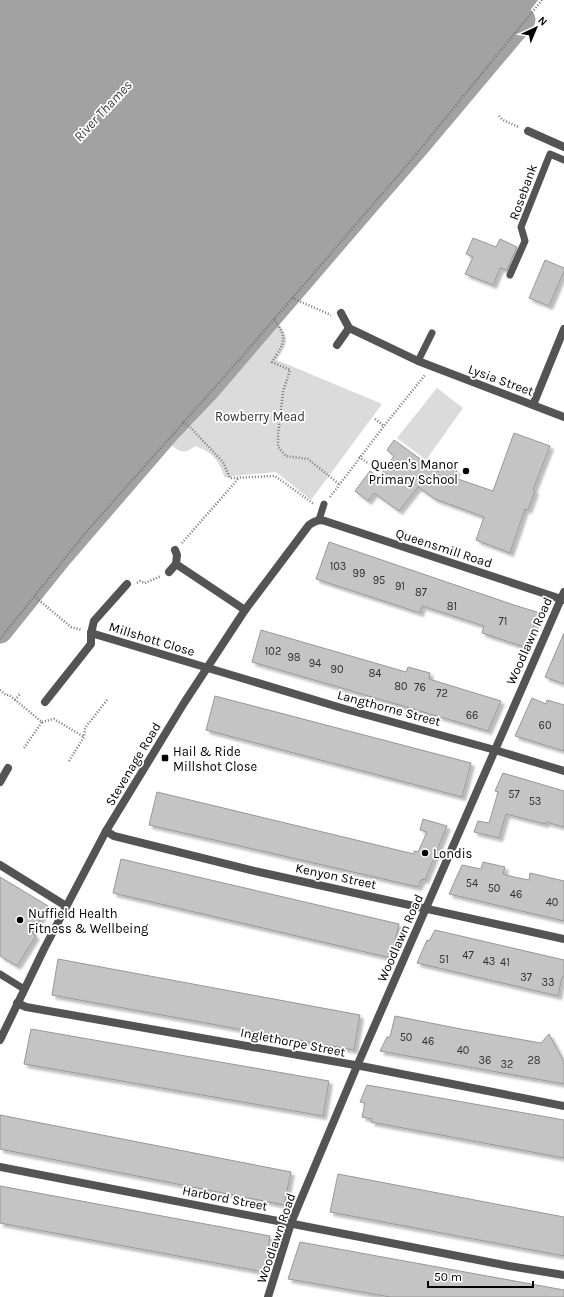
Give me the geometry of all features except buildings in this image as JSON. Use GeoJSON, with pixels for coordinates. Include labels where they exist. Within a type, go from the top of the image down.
{"type":"FeatureCollection","features":[{"type":"Feature","properties":{"kind":"street"},"geometry":{"type":"LineString","coordinates":[[528,131],[564,147]]}},
{"type":"Feature","properties":{"kind":"street"},"geometry":{"type":"LineString","coordinates":[[337,345],[349,328],[341,313]]}},
{"type":"Feature","properties":{"kind":"street","name":"Lysia Street"},"geometry":{"type":"LineString","coordinates":[[349,328],[429,366],[564,416]]}},
{"type":"Feature","properties":{"kind":"street"},"geometry":{"type":"LineString","coordinates":[[533,404],[564,329]]}},
{"type":"Feature","properties":{"kind":"street","name":"Queensmill Road"},"geometry":{"type":"LineString","coordinates":[[318,520],[563,597]]}},
{"type":"Feature","properties":{"kind":"street","name":"Stevenage Road"},"geometry":{"type":"LineString","coordinates":[[0,1040],[66,906],[106,831],[207,668],[245,610],[309,525],[318,520]]}},
{"type":"Feature","properties":{"kind":"street"},"geometry":{"type":"LineString","coordinates":[[169,572],[176,564],[177,555],[175,551]]}},
{"type":"Feature","properties":{"kind":"street"},"geometry":{"type":"LineString","coordinates":[[176,564],[245,610]]}},
{"type":"Feature","properties":{"kind":"street","name":"Millshott Close"},"geometry":{"type":"LineString","coordinates":[[45,702],[91,644],[91,632],[94,621],[127,584]]}},
{"type":"Feature","properties":{"kind":"street","name":"Woodlawn Road"},"geometry":{"type":"LineString","coordinates":[[268,1297],[291,1223],[357,1066],[494,750],[563,597]]}},
{"type":"Feature","properties":{"kind":"street","name":"Millshott Close"},"geometry":{"type":"LineString","coordinates":[[91,632],[207,668]]}},
{"type":"Feature","properties":{"kind":"street","name":"Langthorne Street"},"geometry":{"type":"LineString","coordinates":[[207,668],[564,771]]}},
{"type":"Feature","properties":{"kind":"street"},"geometry":{"type":"LineString","coordinates":[[0,782],[8,768]]}},
{"type":"Feature","properties":{"kind":"street","name":"Kenyon Street"},"geometry":{"type":"LineString","coordinates":[[106,831],[114,836],[259,872],[564,939]]}},
{"type":"Feature","properties":{"kind":"street"},"geometry":{"type":"LineString","coordinates":[[0,865],[66,906]]}},
{"type":"Feature","properties":{"kind":"street","name":"Inglethorpe Street"},"geometry":{"type":"LineString","coordinates":[[17,1003],[26,1007],[357,1066],[564,1106]]}},
{"type":"Feature","properties":{"kind":"street","name":"Harbord Street"},"geometry":{"type":"LineString","coordinates":[[0,1167],[510,1266],[564,1275]]}},
{"type":"Feature","properties":{"kind":"lane","name":"Rosebank"},"geometry":{"type":"LineString","coordinates":[[510,275],[525,242],[521,227],[550,154],[564,160]]}},
{"type":"Feature","properties":{"kind":"lane"},"geometry":{"type":"LineString","coordinates":[[418,361],[432,333]]}},
{"type":"Feature","properties":{"kind":"lane"},"geometry":{"type":"LineString","coordinates":[[318,520],[321,505]]}},
{"type":"Feature","properties":{"kind":"lane"},"geometry":{"type":"LineString","coordinates":[[0,974],[24,989]]}},
{"type":"Feature","properties":{"kind":"path"},"geometry":{"type":"LineString","coordinates":[[0,639],[87,531],[239,360],[408,164],[542,0]]}},
{"type":"Feature","properties":{"kind":"path"},"geometry":{"type":"LineString","coordinates":[[499,116],[510,124],[528,131]]}},
{"type":"Feature","properties":{"kind":"path"},"geometry":{"type":"LineString","coordinates":[[292,298],[332,315],[341,313]]}},
{"type":"Feature","properties":{"kind":"path"},"geometry":{"type":"LineString","coordinates":[[274,319],[284,337],[282,347],[272,362],[290,370],[283,392],[278,447],[286,456],[308,460],[339,484]]}},
{"type":"Feature","properties":{"kind":"path"},"geometry":{"type":"LineString","coordinates":[[183,422],[190,427],[223,462],[230,478],[238,479],[274,476],[311,503],[321,505],[424,377]]}},
{"type":"Feature","properties":{"kind":"path"},"geometry":{"type":"LineString","coordinates":[[375,419],[384,426]]}},
{"type":"Feature","properties":{"kind":"path"},"geometry":{"type":"LineString","coordinates":[[359,457],[369,464]]}},
{"type":"Feature","properties":{"kind":"path"},"geometry":{"type":"LineString","coordinates":[[175,551],[238,479]]}},
{"type":"Feature","properties":{"kind":"path"},"geometry":{"type":"LineString","coordinates":[[127,584],[136,584],[140,581],[145,584],[169,572]]}},
{"type":"Feature","properties":{"kind":"path"},"geometry":{"type":"LineString","coordinates":[[34,596],[72,627],[91,632]]}},
{"type":"Feature","properties":{"kind":"path"},"geometry":{"type":"LineString","coordinates":[[0,690],[42,722]]}},
{"type":"Feature","properties":{"kind":"path"},"geometry":{"type":"LineString","coordinates":[[15,700],[20,694]]}},
{"type":"Feature","properties":{"kind":"path"},"geometry":{"type":"LineString","coordinates":[[69,761],[84,737],[85,728],[107,700]]}},
{"type":"Feature","properties":{"kind":"path"},"geometry":{"type":"LineString","coordinates":[[24,748],[42,722],[54,719],[84,737]]}},
{"type":"Feature","properties":{"kind":"green space","name":"Rowberry Mead"},"geometry":{"type":"Polygon","coordinates":[[[270,317],[282,329],[286,337],[285,346],[277,360],[382,404],[311,500],[276,472],[225,478],[218,462],[211,454],[195,446],[188,451],[179,451],[170,444],[176,438],[167,432],[206,391],[270,317]]]}},
{"type":"Feature","properties":{"kind":"green space"},"geometry":{"type":"Polygon","coordinates":[[[437,388],[463,408],[426,460],[397,438],[437,388]]]}},
{"type":"Feature","properties":{"kind":"water","name":"River Thames"},"geometry":{"type":"Polygon","coordinates":[[[0,0],[538,0],[523,20],[417,146],[206,391],[167,432],[61,555],[0,631],[0,0]]]}},
{"type":"Feature","properties":{"kind":"waterway"},"geometry":{"type":"LineString","coordinates":[[0,631],[61,555],[167,432],[206,391],[417,146],[523,20],[503,0]]}},
{"type":"Feature","properties":{"kind":"place","name":"Queen's Manor Primary School"},"geometry":{"type":"Point","coordinates":[466,471]}},
{"type":"Feature","properties":{"kind":"place","name":"Hail & Ride Millshot Close"},"geometry":{"type":"Point","coordinates":[165,758]}},
{"type":"Feature","properties":{"kind":"place","name":"Londis"},"geometry":{"type":"Point","coordinates":[425,853]}},
{"type":"Feature","properties":{"kind":"place","name":"Nuffield Health Fitness & Wellbeing"},"geometry":{"type":"Point","coordinates":[20,920]}}]}
